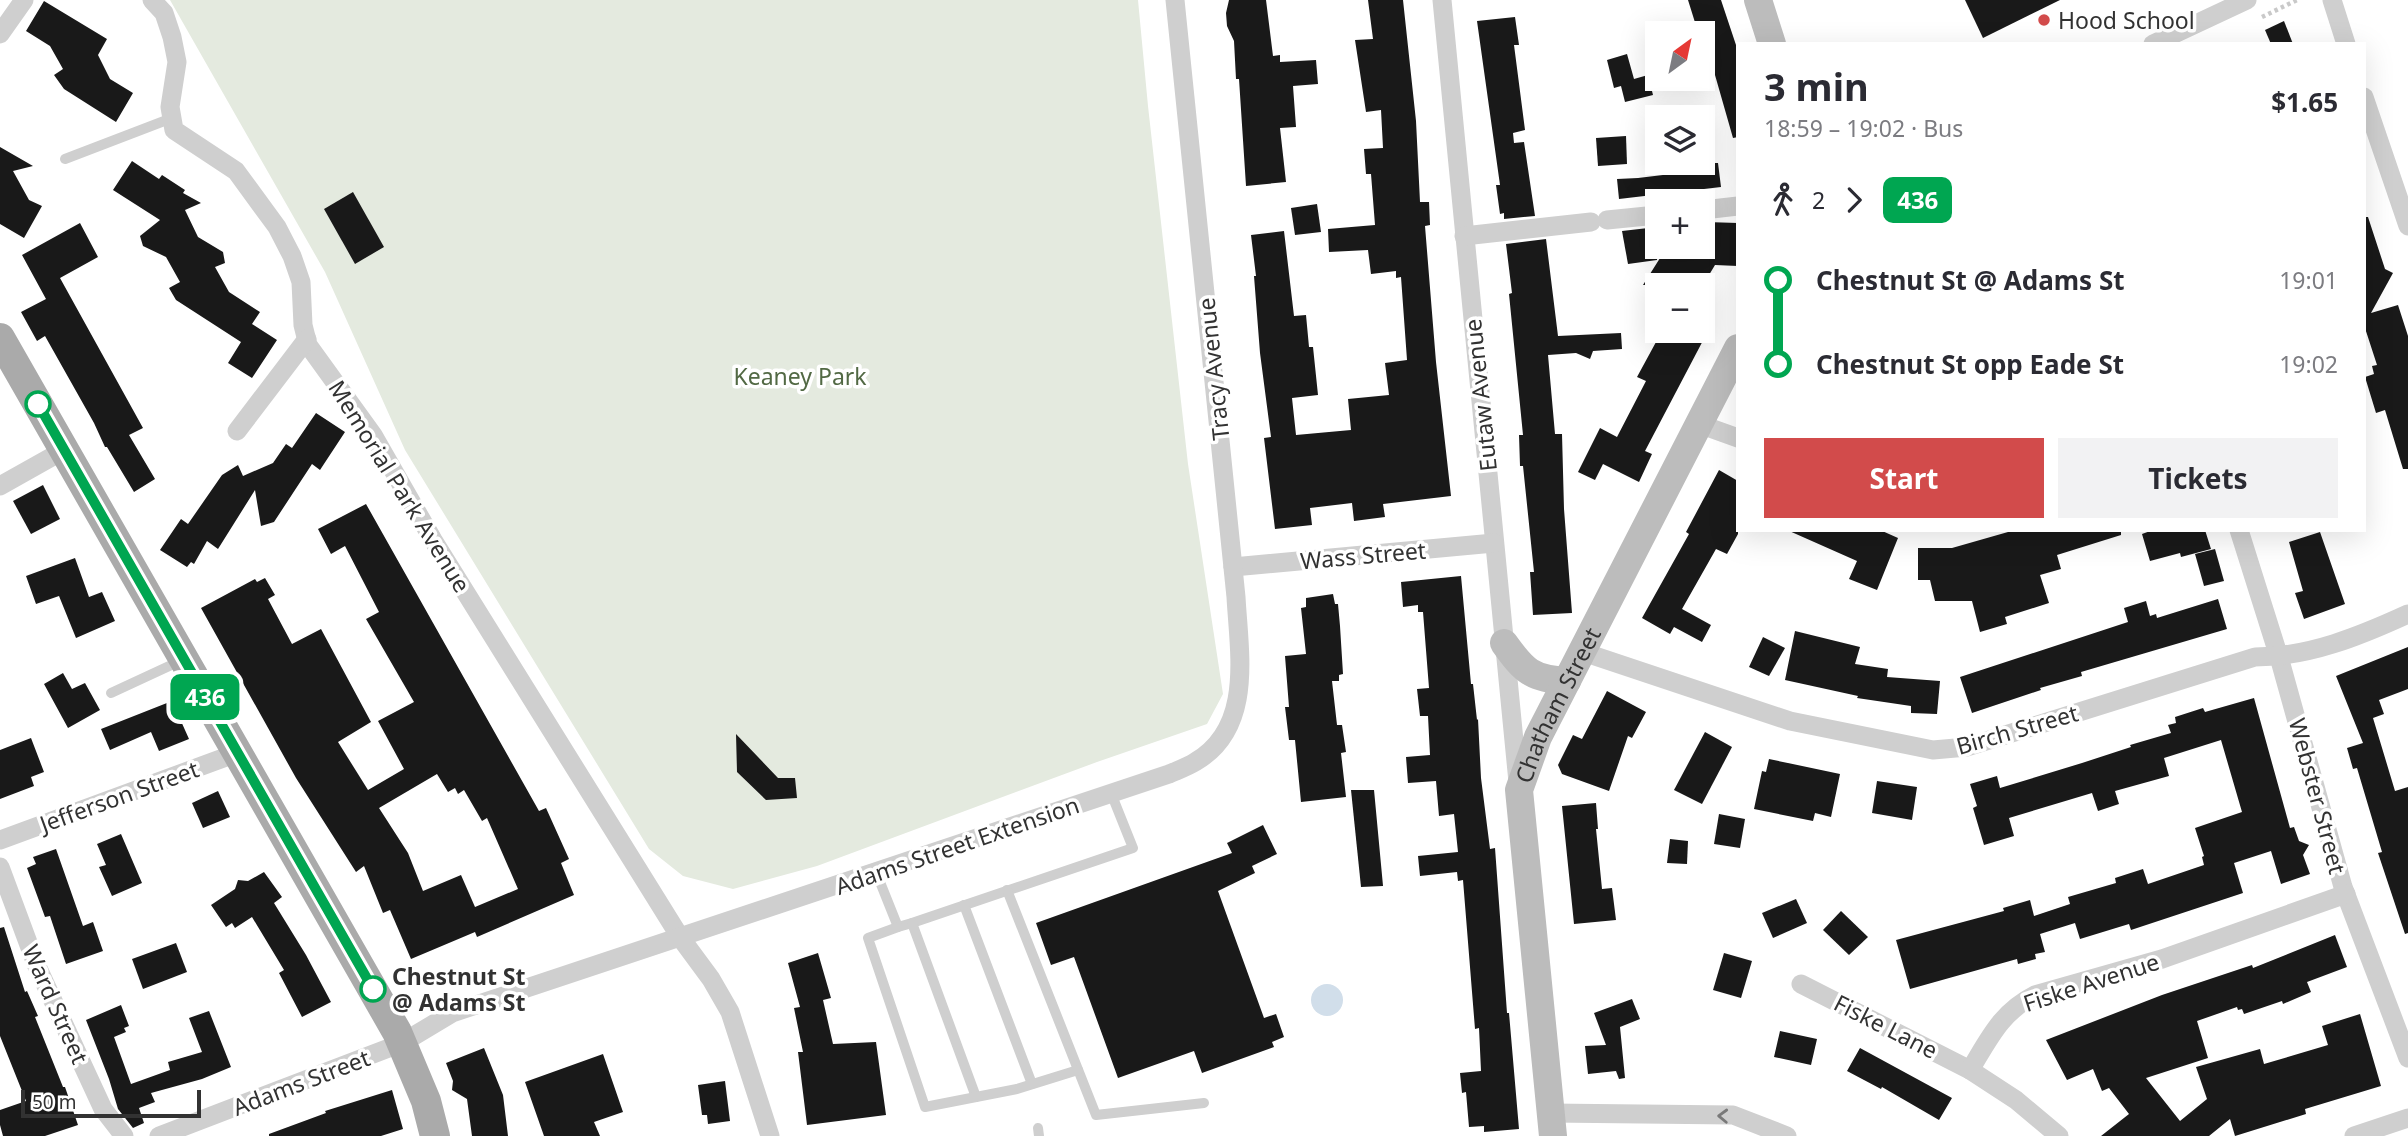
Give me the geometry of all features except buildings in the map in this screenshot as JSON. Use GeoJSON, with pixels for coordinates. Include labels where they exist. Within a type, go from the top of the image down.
{"type":"FeatureCollection","features":[{"type":"Feature","properties":{"kind":"main road"},"geometry":{"type":"LineString","coordinates":[[1758,0],[1771,42]]}},
{"type":"Feature","properties":{"kind":"main road"},"geometry":{"type":"LineString","coordinates":[[0,338],[402,1043],[426,1101],[435,1136]]}},
{"type":"Feature","properties":{"kind":"main road","name":"Chatham Street"},"geometry":{"type":"LineString","coordinates":[[1551,1125],[1519,790],[1538,737],[1736,352]]}},
{"type":"Feature","properties":{"kind":"main road"},"geometry":{"type":"LineString","coordinates":[[1504,643],[1521,667],[1546,680],[1567,681]]}},
{"type":"Feature","properties":{"kind":"street"},"geometry":{"type":"LineString","coordinates":[[0,34],[24,0]]}},
{"type":"Feature","properties":{"kind":"street"},"geometry":{"type":"LineString","coordinates":[[152,0],[164,13],[177,62],[170,107],[172,118]]}},
{"type":"Feature","properties":{"kind":"street","name":"Tracy Avenue"},"geometry":{"type":"LineString","coordinates":[[1175,0],[1233,567],[1240,681],[1237,706],[1230,726],[1223,735]]}},
{"type":"Feature","properties":{"kind":"street","name":"Eutaw Avenue"},"geometry":{"type":"LineString","coordinates":[[1442,0],[1519,790]]}},
{"type":"Feature","properties":{"kind":"street"},"geometry":{"type":"LineString","coordinates":[[2157,42],[2247,0]]}},
{"type":"Feature","properties":{"kind":"street"},"geometry":{"type":"LineString","coordinates":[[2332,0],[2345,42]]}},
{"type":"Feature","properties":{"kind":"street"},"geometry":{"type":"LineString","coordinates":[[2366,103],[2408,226]]}},
{"type":"Feature","properties":{"kind":"street","name":"Memorial Park Avenue"},"geometry":{"type":"LineString","coordinates":[[172,118],[174,130],[236,171],[277,227],[292,256],[301,282],[303,325],[308,345],[373,435],[440,551],[680,937],[711,979],[730,1012],[770,1136]]}},
{"type":"Feature","properties":{"kind":"street"},"geometry":{"type":"LineString","coordinates":[[1715,209],[1736,206]]}},
{"type":"Feature","properties":{"kind":"street"},"geometry":{"type":"LineString","coordinates":[[1464,236],[1645,216]]}},
{"type":"Feature","properties":{"kind":"street"},"geometry":{"type":"LineString","coordinates":[[237,430],[307,339]]}},
{"type":"Feature","properties":{"kind":"street"},"geometry":{"type":"LineString","coordinates":[[1699,424],[1736,437]]}},
{"type":"Feature","properties":{"kind":"street"},"geometry":{"type":"LineString","coordinates":[[0,486],[64,450]]}},
{"type":"Feature","properties":{"kind":"street","name":"Webster Street"},"geometry":{"type":"LineString","coordinates":[[2240,532],[2279,657],[2346,894],[2408,1058]]}},
{"type":"Feature","properties":{"kind":"street","name":"Wass Street"},"geometry":{"type":"LineString","coordinates":[[1233,567],[1494,543]]}},
{"type":"Feature","properties":{"kind":"street","name":"Birch Street"},"geometry":{"type":"LineString","coordinates":[[1583,652],[1790,721],[1933,750],[1967,747],[2255,657],[2301,654],[2376,629],[2408,614]]}},
{"type":"Feature","properties":{"kind":"street","name":"Adams Street Extension"},"geometry":{"type":"LineString","coordinates":[[402,1043],[452,1013],[1170,774],[1196,761],[1218,743],[1223,735]]}},
{"type":"Feature","properties":{"kind":"street","name":"Jefferson Street"},"geometry":{"type":"LineString","coordinates":[[0,840],[237,753]]}},
{"type":"Feature","properties":{"kind":"street","name":"Ward Street"},"geometry":{"type":"LineString","coordinates":[[0,867],[36,964],[103,1109],[124,1136]]}},
{"type":"Feature","properties":{"kind":"street","name":"Fiske Avenue"},"geometry":{"type":"LineString","coordinates":[[1970,1070],[2005,1016],[2017,1004],[2035,995],[2162,959],[2346,894]]}},
{"type":"Feature","properties":{"kind":"street","name":"Fiske Lane"},"geometry":{"type":"LineString","coordinates":[[1801,984],[1970,1070]]}},
{"type":"Feature","properties":{"kind":"street","name":"Adams Street"},"geometry":{"type":"LineString","coordinates":[[159,1136],[402,1043]]}},
{"type":"Feature","properties":{"kind":"street"},"geometry":{"type":"LineString","coordinates":[[1970,1070],[2016,1100],[2059,1136]]}},
{"type":"Feature","properties":{"kind":"street"},"geometry":{"type":"LineString","coordinates":[[1551,1125],[1733,1115],[1787,1136]]}},
{"type":"Feature","properties":{"kind":"street"},"geometry":{"type":"LineString","coordinates":[[2354,1136],[2408,1118]]}},
{"type":"Feature","properties":{"kind":"lane"},"geometry":{"type":"LineString","coordinates":[[65,159],[172,118]]}},
{"type":"Feature","properties":{"kind":"lane"},"geometry":{"type":"LineString","coordinates":[[111,692],[184,659]]}},
{"type":"Feature","properties":{"kind":"lane"},"geometry":{"type":"LineString","coordinates":[[1078,1070],[1032,1084],[925,1107],[868,938],[1133,848],[1111,793]]}},
{"type":"Feature","properties":{"kind":"lane"},"geometry":{"type":"LineString","coordinates":[[876,872],[898,928]]}},
{"type":"Feature","properties":{"kind":"lane"},"geometry":{"type":"LineString","coordinates":[[1007,891],[1096,1115],[1204,1103]]}},
{"type":"Feature","properties":{"kind":"lane"},"geometry":{"type":"LineString","coordinates":[[964,905],[1032,1084]]}},
{"type":"Feature","properties":{"kind":"lane"},"geometry":{"type":"LineString","coordinates":[[912,923],[976,1097]]}},
{"type":"Feature","properties":{"kind":"green space","name":"Keaney Park"},"geometry":{"type":"Polygon","coordinates":[[[170,0],[1138,0],[1188,464],[1223,694],[1207,724],[817,866],[733,889],[683,876],[649,849],[405,450],[325,272],[170,0]]]}},
{"type":"Feature","properties":{"kind":"shaded area"},"geometry":{"type":"Polygon","coordinates":[[[1327,984],[1338,989],[1343,1000],[1338,1011],[1327,1016],[1316,1011],[1311,1000],[1316,989],[1327,984]]]}},
{"type":"Feature","properties":{"kind":"bus line","name":"436"},"geometry":{"type":"LineString","coordinates":[[38,404],[373,989]]}},
{"type":"Feature","properties":{"kind":"place","name":"Hood School"},"geometry":{"type":"Point","coordinates":[2044,20]}},
{"type":"Feature","properties":{"kind":"place","name":"Chestnut St @ Adams St"},"geometry":{"type":"Point","coordinates":[373,989]}}]}
